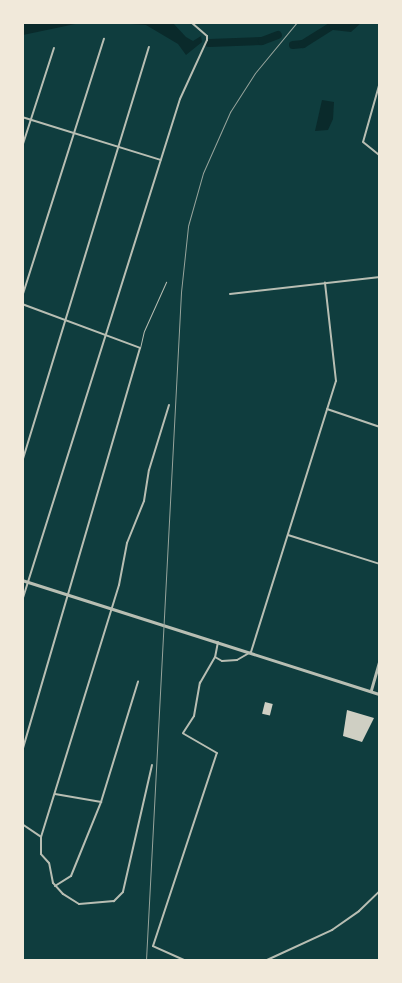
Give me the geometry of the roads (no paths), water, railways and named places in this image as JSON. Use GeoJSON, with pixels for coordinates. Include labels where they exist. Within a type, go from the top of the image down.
{"type":"FeatureCollection","features":[{"type":"Feature","properties":{"kind":"street"},"geometry":{"type":"LineString","coordinates":[[22,601],[180,99],[205,46],[207,36],[192,22]]}},
{"type":"Feature","properties":{"kind":"street"},"geometry":{"type":"LineString","coordinates":[[22,297],[104,39]]}},
{"type":"Feature","properties":{"kind":"street"},"geometry":{"type":"LineString","coordinates":[[22,462],[67,320],[117,146],[149,47]]}},
{"type":"Feature","properties":{"kind":"street"},"geometry":{"type":"LineString","coordinates":[[22,147],[54,48]]}},
{"type":"Feature","properties":{"kind":"street"},"geometry":{"type":"LineString","coordinates":[[380,82],[362,142],[380,156]]}},
{"type":"Feature","properties":{"kind":"street"},"geometry":{"type":"LineString","coordinates":[[22,117],[161,160]]}},
{"type":"Feature","properties":{"kind":"street"},"geometry":{"type":"LineString","coordinates":[[230,294],[380,277]]}},
{"type":"Feature","properties":{"kind":"street"},"geometry":{"type":"LineString","coordinates":[[216,656],[231,662],[251,652],[336,381],[325,283]]}},
{"type":"Feature","properties":{"kind":"street"},"geometry":{"type":"LineString","coordinates":[[22,304],[140,348],[69,596],[22,751]]}},
{"type":"Feature","properties":{"kind":"street"},"geometry":{"type":"LineString","coordinates":[[152,765],[142,816],[123,892],[114,901],[79,904],[55,886],[48,863],[42,854],[41,838],[112,608],[126,543],[144,501],[149,470],[170,405]]}},
{"type":"Feature","properties":{"kind":"street"},"geometry":{"type":"LineString","coordinates":[[327,409],[380,426]]}},
{"type":"Feature","properties":{"kind":"street"},"geometry":{"type":"LineString","coordinates":[[288,535],[380,564]]}},
{"type":"Feature","properties":{"kind":"street"},"geometry":{"type":"LineString","coordinates":[[22,580],[380,694]]}},
{"type":"Feature","properties":{"kind":"street"},"geometry":{"type":"LineString","coordinates":[[184,960],[153,946],[217,753],[183,733],[194,716],[200,683],[216,656],[218,642]]}},
{"type":"Feature","properties":{"kind":"street"},"geometry":{"type":"LineString","coordinates":[[371,690],[380,658]]}},
{"type":"Feature","properties":{"kind":"street"},"geometry":{"type":"LineString","coordinates":[[55,886],[71,876],[101,802],[138,682]]}},
{"type":"Feature","properties":{"kind":"street"},"geometry":{"type":"LineString","coordinates":[[55,794],[101,802]]}},
{"type":"Feature","properties":{"kind":"street"},"geometry":{"type":"LineString","coordinates":[[22,824],[41,838]]}},
{"type":"Feature","properties":{"kind":"street"},"geometry":{"type":"LineString","coordinates":[[267,960],[332,930],[359,911],[380,891]]}},
{"type":"Feature","properties":{"kind":"lane"},"geometry":{"type":"LineString","coordinates":[[140,348],[144,331],[166,282]]}},
{"type":"Feature","properties":{"kind":"water"},"geometry":{"type":"Polygon","coordinates":[[[23,22],[80,22],[80,23],[23,35],[23,22]]]}},
{"type":"Feature","properties":{"kind":"water"},"geometry":{"type":"Polygon","coordinates":[[[116,23],[173,23],[186,37],[193,41],[201,36],[202,42],[186,55],[178,44],[146,25],[116,23]]]}},
{"type":"Feature","properties":{"kind":"water"},"geometry":{"type":"Polygon","coordinates":[[[361,23],[351,32],[333,30],[329,24],[361,23]]]}},
{"type":"Feature","properties":{"kind":"water"},"geometry":{"type":"Polygon","coordinates":[[[322,100],[334,102],[333,119],[328,130],[315,131],[322,100]]]}},
{"type":"Feature","properties":{"kind":"waterway"},"geometry":{"type":"LineString","coordinates":[[293,45],[303,44],[333,25],[348,22]]}},
{"type":"Feature","properties":{"kind":"waterway"},"geometry":{"type":"LineString","coordinates":[[209,43],[262,41],[278,35]]}},
{"type":"Feature","properties":{"kind":"railway"},"geometry":{"type":"LineString","coordinates":[[146,960],[181,292],[188,226],[203,173],[230,112],[255,73],[297,22]]}}]}
